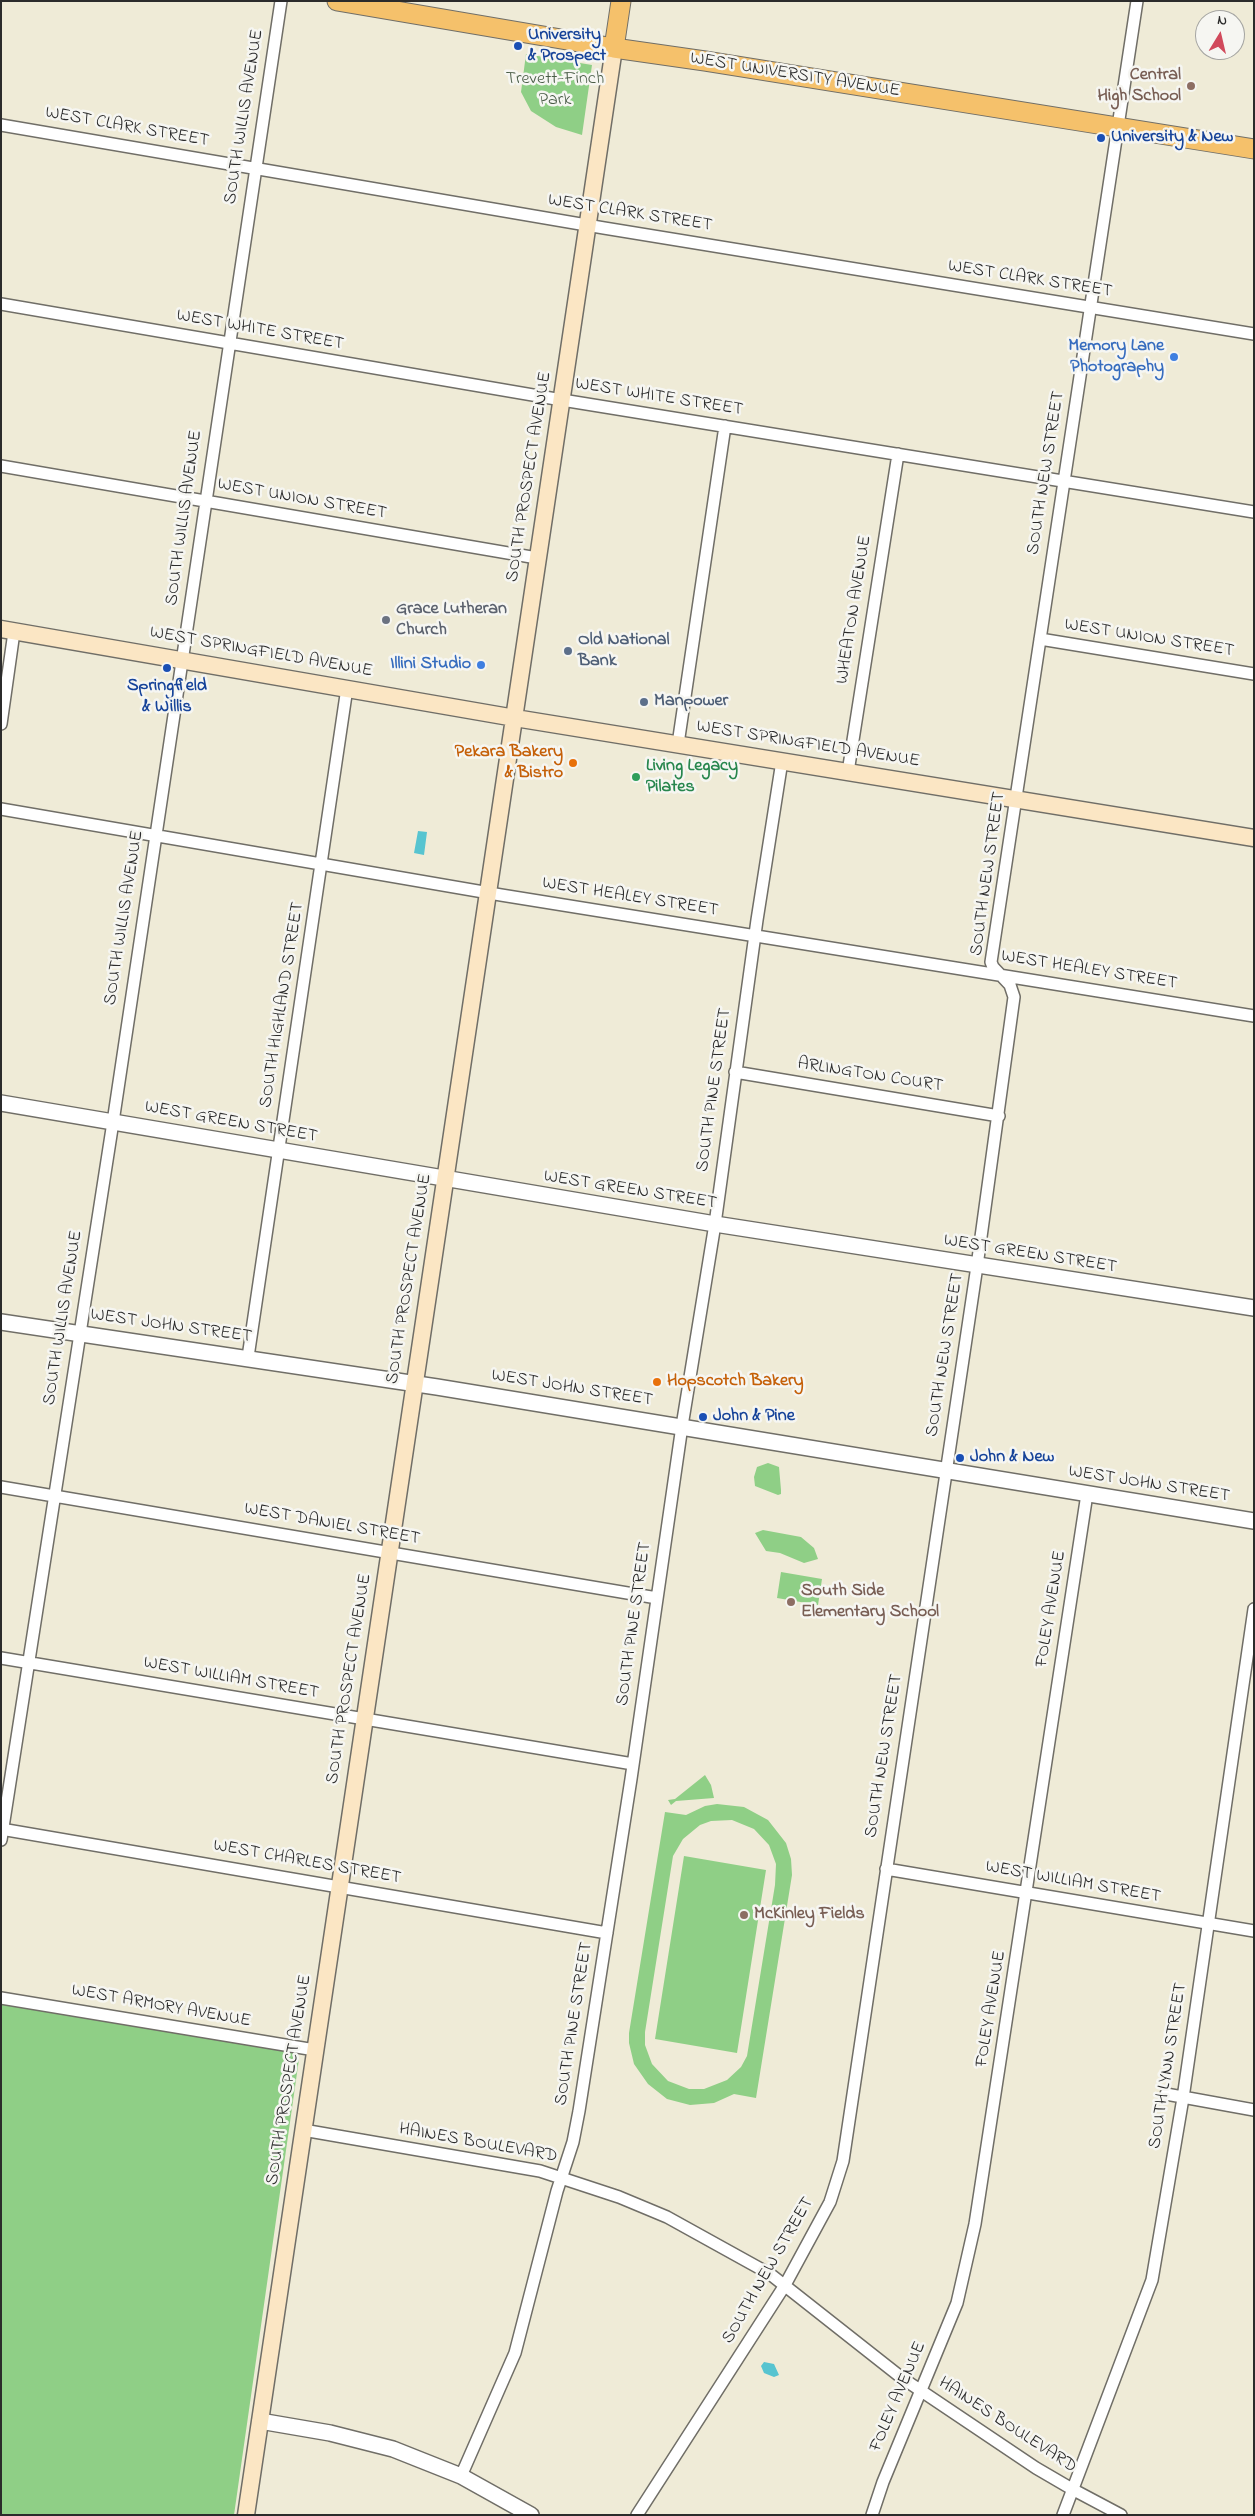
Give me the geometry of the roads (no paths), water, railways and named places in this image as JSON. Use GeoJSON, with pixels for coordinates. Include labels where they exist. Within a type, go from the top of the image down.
{"type":"FeatureCollection","features":[{"type":"Feature","properties":{"kind":"main road","name":"WEST UNIVERSITY AVENUE"},"geometry":{"type":"LineString","coordinates":[[337,1],[614,48],[1254,149]]}},
{"type":"Feature","properties":{"kind":"main road"},"geometry":{"type":"LineString","coordinates":[[614,48],[621,1]]}},
{"type":"Feature","properties":{"kind":"main road","name":"SOUTH PROSPECT AVENUE"},"geometry":{"type":"LineString","coordinates":[[246,2515],[614,48]]}},
{"type":"Feature","properties":{"kind":"main road","name":"WEST SPRINGFIELD AVENUE"},"geometry":{"type":"LineString","coordinates":[[8,630],[515,718],[1254,838]]}},
{"type":"Feature","properties":{"kind":"street","name":"SOUTH WILLIS AVENUE"},"geometry":{"type":"LineString","coordinates":[[2,1832],[156,835],[281,1]]}},
{"type":"Feature","properties":{"kind":"street","name":"SOUTH NEW STREET"},"geometry":{"type":"LineString","coordinates":[[637,2515],[785,2285],[830,2202],[843,2161],[977,1266],[1015,993],[1003,975],[993,967],[992,962],[1018,800],[1040,639],[1137,1]]}},
{"type":"Feature","properties":{"kind":"street","name":"WEST CLARK STREET"},"geometry":{"type":"LineString","coordinates":[[1,125],[588,225],[1254,334]]}},
{"type":"Feature","properties":{"kind":"street","name":"WEST WHITE STREET"},"geometry":{"type":"LineString","coordinates":[[1,304],[562,400],[1254,512]]}},
{"type":"Feature","properties":{"kind":"street"},"geometry":{"type":"LineString","coordinates":[[678,744],[725,426]]}},
{"type":"Feature","properties":{"kind":"street","name":"WHEATON AVENUE"},"geometry":{"type":"LineString","coordinates":[[848,772],[898,454]]}},
{"type":"Feature","properties":{"kind":"street","name":"WEST UNION STREET"},"geometry":{"type":"LineString","coordinates":[[1,466],[537,558]]}},
{"type":"Feature","properties":{"kind":"street"},"geometry":{"type":"LineString","coordinates":[[1,724],[8,630]]}},
{"type":"Feature","properties":{"kind":"street","name":"WEST UNION STREET"},"geometry":{"type":"LineString","coordinates":[[1040,639],[1254,674]]}},
{"type":"Feature","properties":{"kind":"street","name":"SOUTH HIGHLAND STREET"},"geometry":{"type":"LineString","coordinates":[[248,1357],[347,688]]}},
{"type":"Feature","properties":{"kind":"street","name":"SOUTH PINE STREET"},"geometry":{"type":"LineString","coordinates":[[461,2476],[515,2354],[561,2177],[578,2120],[633,1764],[782,761]]}},
{"type":"Feature","properties":{"kind":"street","name":"WEST HEALEY STREET"},"geometry":{"type":"LineString","coordinates":[[1,809],[488,893],[1254,1016]]}},
{"type":"Feature","properties":{"kind":"street","name":"ARLINGTON COURT"},"geometry":{"type":"LineString","coordinates":[[735,1072],[999,1116]]}},
{"type":"Feature","properties":{"kind":"street","name":"WEST GREEN STREET"},"geometry":{"type":"LineString","coordinates":[[1,1103],[714,1224],[1254,1308]]}},
{"type":"Feature","properties":{"kind":"street","name":"WEST JOHN STREET"},"geometry":{"type":"LineString","coordinates":[[1,1322],[415,1383],[1254,1521]]}},
{"type":"Feature","properties":{"kind":"street","name":"WEST DANIEL STREET"},"geometry":{"type":"LineString","coordinates":[[1,1487],[657,1598]]}},
{"type":"Feature","properties":{"kind":"street","name":"FOLEY AVENUE"},"geometry":{"type":"LineString","coordinates":[[872,2515],[883,2482],[957,2303],[974,2232],[1028,1893],[1087,1494]]}},
{"type":"Feature","properties":{"kind":"street","name":"SOUTH LYNN STREET"},"geometry":{"type":"LineString","coordinates":[[1062,2515],[1152,2280],[1183,2098],[1254,1609]]}},
{"type":"Feature","properties":{"kind":"street","name":"WEST WILLIAM STREET"},"geometry":{"type":"LineString","coordinates":[[1,1658],[633,1764]]}},
{"type":"Feature","properties":{"kind":"street","name":"WEST CHARLES STREET"},"geometry":{"type":"LineString","coordinates":[[2,1832],[607,1933]]}},
{"type":"Feature","properties":{"kind":"street","name":"WEST WILLIAM STREET"},"geometry":{"type":"LineString","coordinates":[[886,1869],[1254,1931]]}},
{"type":"Feature","properties":{"kind":"street","name":"WEST ARMORY AVENUE"},"geometry":{"type":"LineString","coordinates":[[1,1998],[315,2050]]}},
{"type":"Feature","properties":{"kind":"street"},"geometry":{"type":"LineString","coordinates":[[1166,2094],[1254,2110]]}},
{"type":"Feature","properties":{"kind":"street","name":"HAINES BOULEVARD"},"geometry":{"type":"LineString","coordinates":[[303,2130],[540,2171],[619,2197],[666,2217],[770,2274],[922,2391],[1072,2489],[1121,2515]]}},
{"type":"Feature","properties":{"kind":"street"},"geometry":{"type":"LineString","coordinates":[[260,2421],[364,2441],[394,2449],[461,2476],[531,2515]]}},
{"type":"Feature","properties":{"kind":"water"},"geometry":{"type":"Polygon","coordinates":[[[418,831],[427,832],[424,855],[414,853],[418,831]]]}},
{"type":"Feature","properties":{"kind":"water"},"geometry":{"type":"Polygon","coordinates":[[[764,2362],[774,2364],[779,2375],[774,2377],[764,2373],[761,2366],[764,2362]]]}},
{"type":"Feature","properties":{"kind":"place","name":"University & Prospect"},"geometry":{"type":"Point","coordinates":[518,46]}},
{"type":"Feature","properties":{"kind":"place","name":"Central High School"},"geometry":{"type":"Point","coordinates":[1191,86]}},
{"type":"Feature","properties":{"kind":"place","name":"University & New"},"geometry":{"type":"Point","coordinates":[1101,138]}},
{"type":"Feature","properties":{"kind":"place","name":"Memory Lane Photography"},"geometry":{"type":"Point","coordinates":[1174,357]}},
{"type":"Feature","properties":{"kind":"place","name":"Grace Lutheran Church"},"geometry":{"type":"Point","coordinates":[386,620]}},
{"type":"Feature","properties":{"kind":"place","name":"Old National Bank"},"geometry":{"type":"Point","coordinates":[568,651]}},
{"type":"Feature","properties":{"kind":"place","name":"Illini Studio"},"geometry":{"type":"Point","coordinates":[481,665]}},
{"type":"Feature","properties":{"kind":"place","name":"Springfield & Willis"},"geometry":{"type":"Point","coordinates":[167,668]}},
{"type":"Feature","properties":{"kind":"place","name":"Manpower"},"geometry":{"type":"Point","coordinates":[644,702]}},
{"type":"Feature","properties":{"kind":"place","name":"Pekara Bakery & Bistro"},"geometry":{"type":"Point","coordinates":[573,763]}},
{"type":"Feature","properties":{"kind":"place","name":"Living Legacy Pilates"},"geometry":{"type":"Point","coordinates":[636,777]}},
{"type":"Feature","properties":{"kind":"place","name":"Hopscotch Bakery"},"geometry":{"type":"Point","coordinates":[657,1382]}},
{"type":"Feature","properties":{"kind":"place","name":"John & Pine"},"geometry":{"type":"Point","coordinates":[703,1417]}},
{"type":"Feature","properties":{"kind":"place","name":"John & New"},"geometry":{"type":"Point","coordinates":[960,1458]}},
{"type":"Feature","properties":{"kind":"place","name":"South Side Elementary School"},"geometry":{"type":"Point","coordinates":[791,1602]}},
{"type":"Feature","properties":{"kind":"place","name":"McKinley Fields"},"geometry":{"type":"Point","coordinates":[744,1915]}},
{"type":"Feature","properties":{"kind":"park label","name":"Trevett-Finch Park"},"geometry":{"type":"Point","coordinates":[555,90]}}]}
